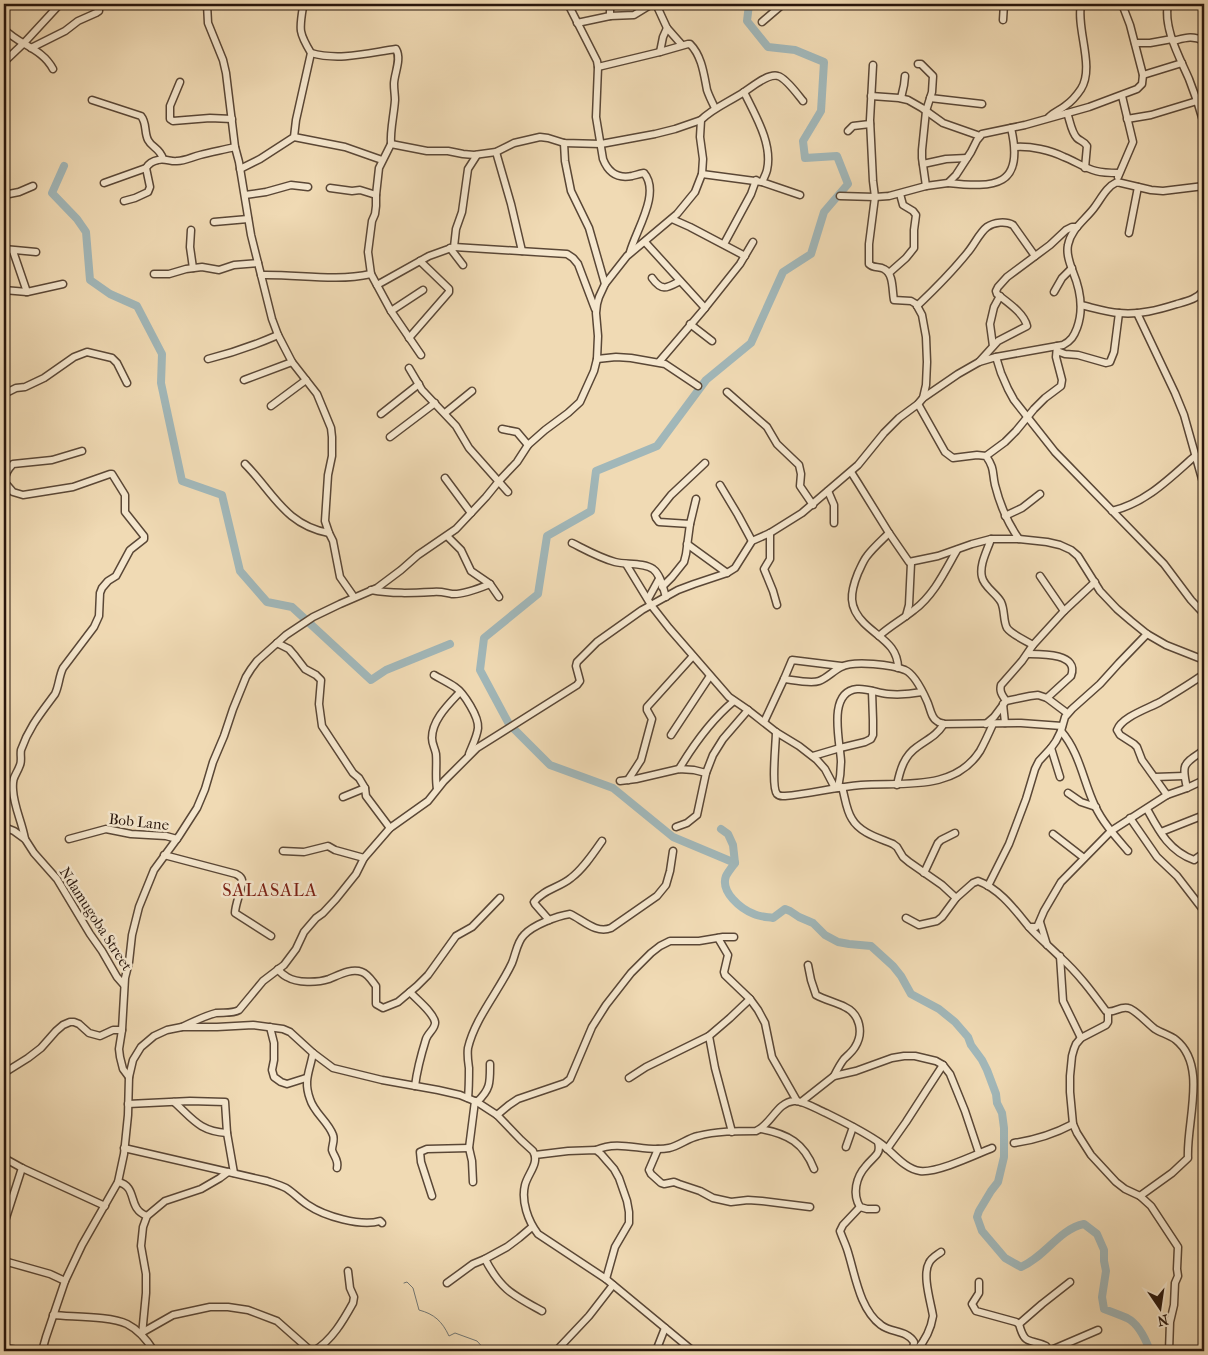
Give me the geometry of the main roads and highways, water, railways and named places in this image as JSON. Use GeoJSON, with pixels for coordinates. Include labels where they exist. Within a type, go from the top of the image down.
{"type":"FeatureCollection","features":[{"type":"Feature","properties":{"kind":"waterway"},"geometry":{"type":"LineString","coordinates":[[509,724],[480,670],[484,638],[538,594],[547,536],[591,511],[596,471],[657,446],[706,380],[751,343],[783,272],[811,254],[824,212],[848,184],[837,156],[805,158],[803,141],[821,111],[824,62],[795,50],[768,47],[747,21],[749,4]]}},
{"type":"Feature","properties":{"kind":"waterway"},"geometry":{"type":"LineString","coordinates":[[64,166],[52,193],[77,219],[86,232],[90,280],[110,294],[137,306],[162,354],[161,383],[182,481],[222,495],[240,571],[267,602],[292,607],[371,680],[386,670],[450,644]]}},
{"type":"Feature","properties":{"kind":"waterway"},"geometry":{"type":"LineString","coordinates":[[513,728],[550,765],[613,788],[673,837],[735,863]]}},
{"type":"Feature","properties":{"kind":"waterway"},"geometry":{"type":"LineString","coordinates":[[721,829],[728,834],[733,845],[735,863],[726,876],[725,882],[729,894],[738,904],[756,915],[773,918],[785,909],[813,923],[825,935],[838,942],[871,946],[893,966],[911,994],[939,1009],[955,1022],[968,1037],[987,1070],[1002,1113],[1004,1128],[1004,1157],[998,1182],[977,1217],[982,1231],[1005,1258],[1021,1267],[1037,1257],[1067,1231],[1084,1224],[1097,1234],[1104,1250],[1106,1271],[1102,1297],[1104,1309],[1127,1318],[1135,1324],[1144,1337],[1150,1351]]}},
{"type":"Feature","properties":{"kind":"waterway"},"geometry":{"type":"LineString","coordinates":[[404,1283],[407,1282],[413,1288],[419,1310],[437,1319],[449,1336],[455,1333],[477,1341],[486,1351]]}},
{"type":"Feature","properties":{"kind":"district","name":"SALASALA"},"geometry":{"type":"Point","coordinates":[270,890]}}]}
